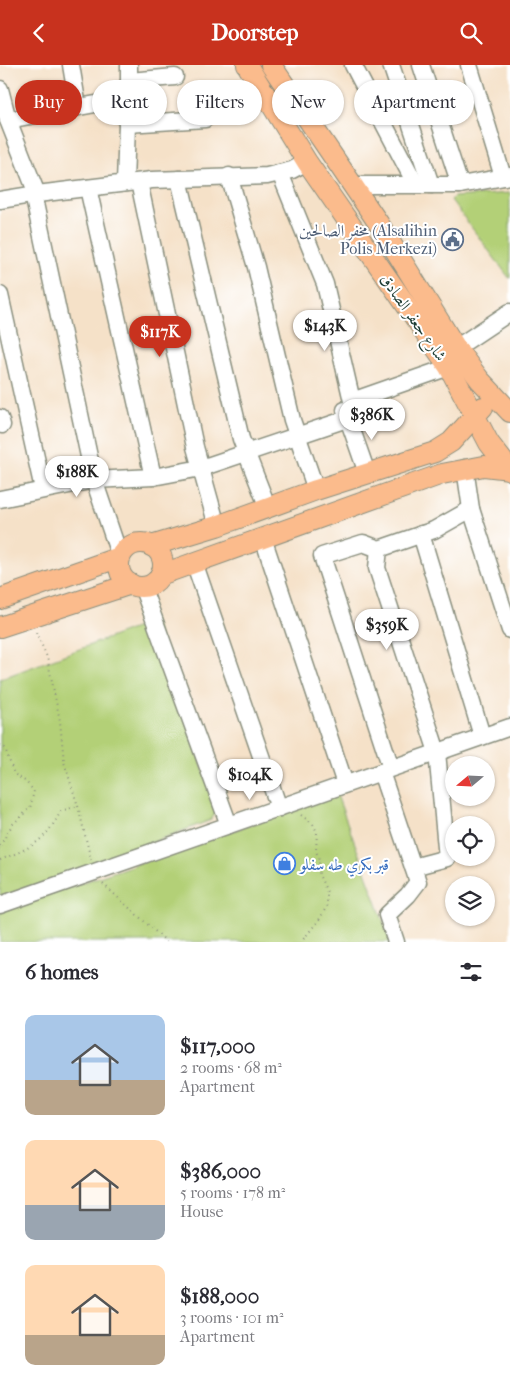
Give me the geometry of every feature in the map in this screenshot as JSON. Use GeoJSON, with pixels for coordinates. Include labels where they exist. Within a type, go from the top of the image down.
{"type":"FeatureCollection","features":[{"type":"Feature","properties":{"kind":"main road","name":"شارع جعفر الصادق"},"geometry":{"type":"LineString","coordinates":[[247,65],[307,162],[449,367],[490,443],[509,469]]}},
{"type":"Feature","properties":{"kind":"main road","name":"شارع جعفر الصادق"},"geometry":{"type":"LineString","coordinates":[[271,65],[352,185],[456,348],[480,380],[505,407]]}},
{"type":"Feature","properties":{"kind":"main road"},"geometry":{"type":"LineString","coordinates":[[151,546],[217,526],[316,490],[435,452],[451,442],[475,414],[487,404],[505,407]]}},
{"type":"Feature","properties":{"kind":"main road"},"geometry":{"type":"LineString","coordinates":[[0,627],[28,617],[155,581],[160,575],[194,562],[442,474],[484,466],[509,469]]}},
{"type":"Feature","properties":{"kind":"main road"},"geometry":{"type":"LineString","coordinates":[[0,599],[120,557],[130,546],[144,543],[157,550],[162,562],[160,575]]}},
{"type":"Feature","properties":{"kind":"main road"},"geometry":{"type":"LineString","coordinates":[[120,557],[122,575],[136,585]]}},
{"type":"Feature","properties":{"kind":"street"},"geometry":{"type":"LineString","coordinates":[[71,65],[74,80]]}},
{"type":"Feature","properties":{"kind":"street"},"geometry":{"type":"LineString","coordinates":[[353,65],[423,185]]}},
{"type":"Feature","properties":{"kind":"street"},"geometry":{"type":"LineString","coordinates":[[391,65],[423,185]]}},
{"type":"Feature","properties":{"kind":"street"},"geometry":{"type":"LineString","coordinates":[[421,65],[460,185]]}},
{"type":"Feature","properties":{"kind":"street"},"geometry":{"type":"LineString","coordinates":[[352,185],[460,185],[506,176],[469,65]]}},
{"type":"Feature","properties":{"kind":"street"},"geometry":{"type":"LineString","coordinates":[[129,73],[175,77]]}},
{"type":"Feature","properties":{"kind":"street"},"geometry":{"type":"LineString","coordinates":[[0,89],[8,120],[35,194],[94,480],[120,557]]}},
{"type":"Feature","properties":{"kind":"street"},"geometry":{"type":"LineString","coordinates":[[8,120],[15,119]]}},
{"type":"Feature","properties":{"kind":"street"},"geometry":{"type":"LineString","coordinates":[[127,125],[132,183],[195,447],[217,526]]}},
{"type":"Feature","properties":{"kind":"street"},"geometry":{"type":"LineString","coordinates":[[0,200],[132,183],[267,175],[292,170],[307,162]]}},
{"type":"Feature","properties":{"kind":"street"},"geometry":{"type":"LineString","coordinates":[[280,173],[325,284],[352,401]]}},
{"type":"Feature","properties":{"kind":"street"},"geometry":{"type":"LineString","coordinates":[[229,176],[256,267],[292,420],[316,490]]}},
{"type":"Feature","properties":{"kind":"street"},"geometry":{"type":"LineString","coordinates":[[179,179],[241,439],[268,508]]}},
{"type":"Feature","properties":{"kind":"street"},"geometry":{"type":"LineString","coordinates":[[88,188],[153,477]]}},
{"type":"Feature","properties":{"kind":"street"},"geometry":{"type":"LineString","coordinates":[[0,295],[43,489]]}},
{"type":"Feature","properties":{"kind":"street"},"geometry":{"type":"LineString","coordinates":[[456,348],[510,312]]}},
{"type":"Feature","properties":{"kind":"street"},"geometry":{"type":"LineString","coordinates":[[367,473],[345,413],[346,406],[352,401],[449,367]]}},
{"type":"Feature","properties":{"kind":"street"},"geometry":{"type":"LineString","coordinates":[[0,499],[94,480],[153,477],[201,468],[347,419]]}},
{"type":"Feature","properties":{"kind":"street"},"geometry":{"type":"LineString","coordinates":[[465,469],[471,509],[510,630]]}},
{"type":"Feature","properties":{"kind":"street"},"geometry":{"type":"LineString","coordinates":[[396,942],[386,915],[418,882],[322,557],[363,543],[379,549],[421,534],[471,509]]}},
{"type":"Feature","properties":{"kind":"street"},"geometry":{"type":"LineString","coordinates":[[421,534],[482,737]]}},
{"type":"Feature","properties":{"kind":"street"},"geometry":{"type":"LineString","coordinates":[[263,538],[346,784]]}},
{"type":"Feature","properties":{"kind":"street"},"geometry":{"type":"LineString","coordinates":[[379,549],[377,568],[437,752],[447,858],[413,867]]}},
{"type":"Feature","properties":{"kind":"street"},"geometry":{"type":"LineString","coordinates":[[194,562],[279,807]]}},
{"type":"Feature","properties":{"kind":"street"},"geometry":{"type":"LineString","coordinates":[[136,585],[229,825]]}},
{"type":"Feature","properties":{"kind":"street"},"geometry":{"type":"LineString","coordinates":[[0,905],[510,727]]}},
{"type":"Feature","properties":{"kind":"path"},"geometry":{"type":"LineString","coordinates":[[28,617],[48,657],[60,721],[64,762],[78,807],[89,857],[104,887],[167,942]]}},
{"type":"Feature","properties":{"kind":"path"},"geometry":{"type":"LineString","coordinates":[[0,745],[5,748],[14,774],[25,781],[34,791],[30,808],[12,825],[0,846]]}},
{"type":"Feature","properties":{"kind":"path"},"geometry":{"type":"LineString","coordinates":[[296,802],[300,814],[305,820],[313,824],[317,832],[316,851],[319,859],[319,875],[327,892],[327,906],[319,920],[301,942]]}},
{"type":"Feature","properties":{"kind":"path"},"geometry":{"type":"LineString","coordinates":[[0,860],[22,851],[45,837],[61,811],[78,807]]}},
{"type":"Feature","properties":{"kind":"green space"},"geometry":{"type":"Polygon","coordinates":[[[510,193],[510,279],[451,200],[454,197],[510,193]]]}},
{"type":"Feature","properties":{"kind":"green space"},"geometry":{"type":"Polygon","coordinates":[[[154,621],[217,811],[211,820],[56,879],[0,898],[0,679],[154,621]]]}},
{"type":"Feature","properties":{"kind":"green space"},"geometry":{"type":"Polygon","coordinates":[[[337,795],[391,942],[0,942],[0,911],[337,795]]]}},
{"type":"Feature","properties":{"kind":"place","name":"مخفر الصالحين (Alsalihin Polis Merkezi)"},"geometry":{"type":"Point","coordinates":[453,239]}},
{"type":"Feature","properties":{"kind":"place","name":"قبر بكري طه سفلو"},"geometry":{"type":"Point","coordinates":[284,864]}}]}
